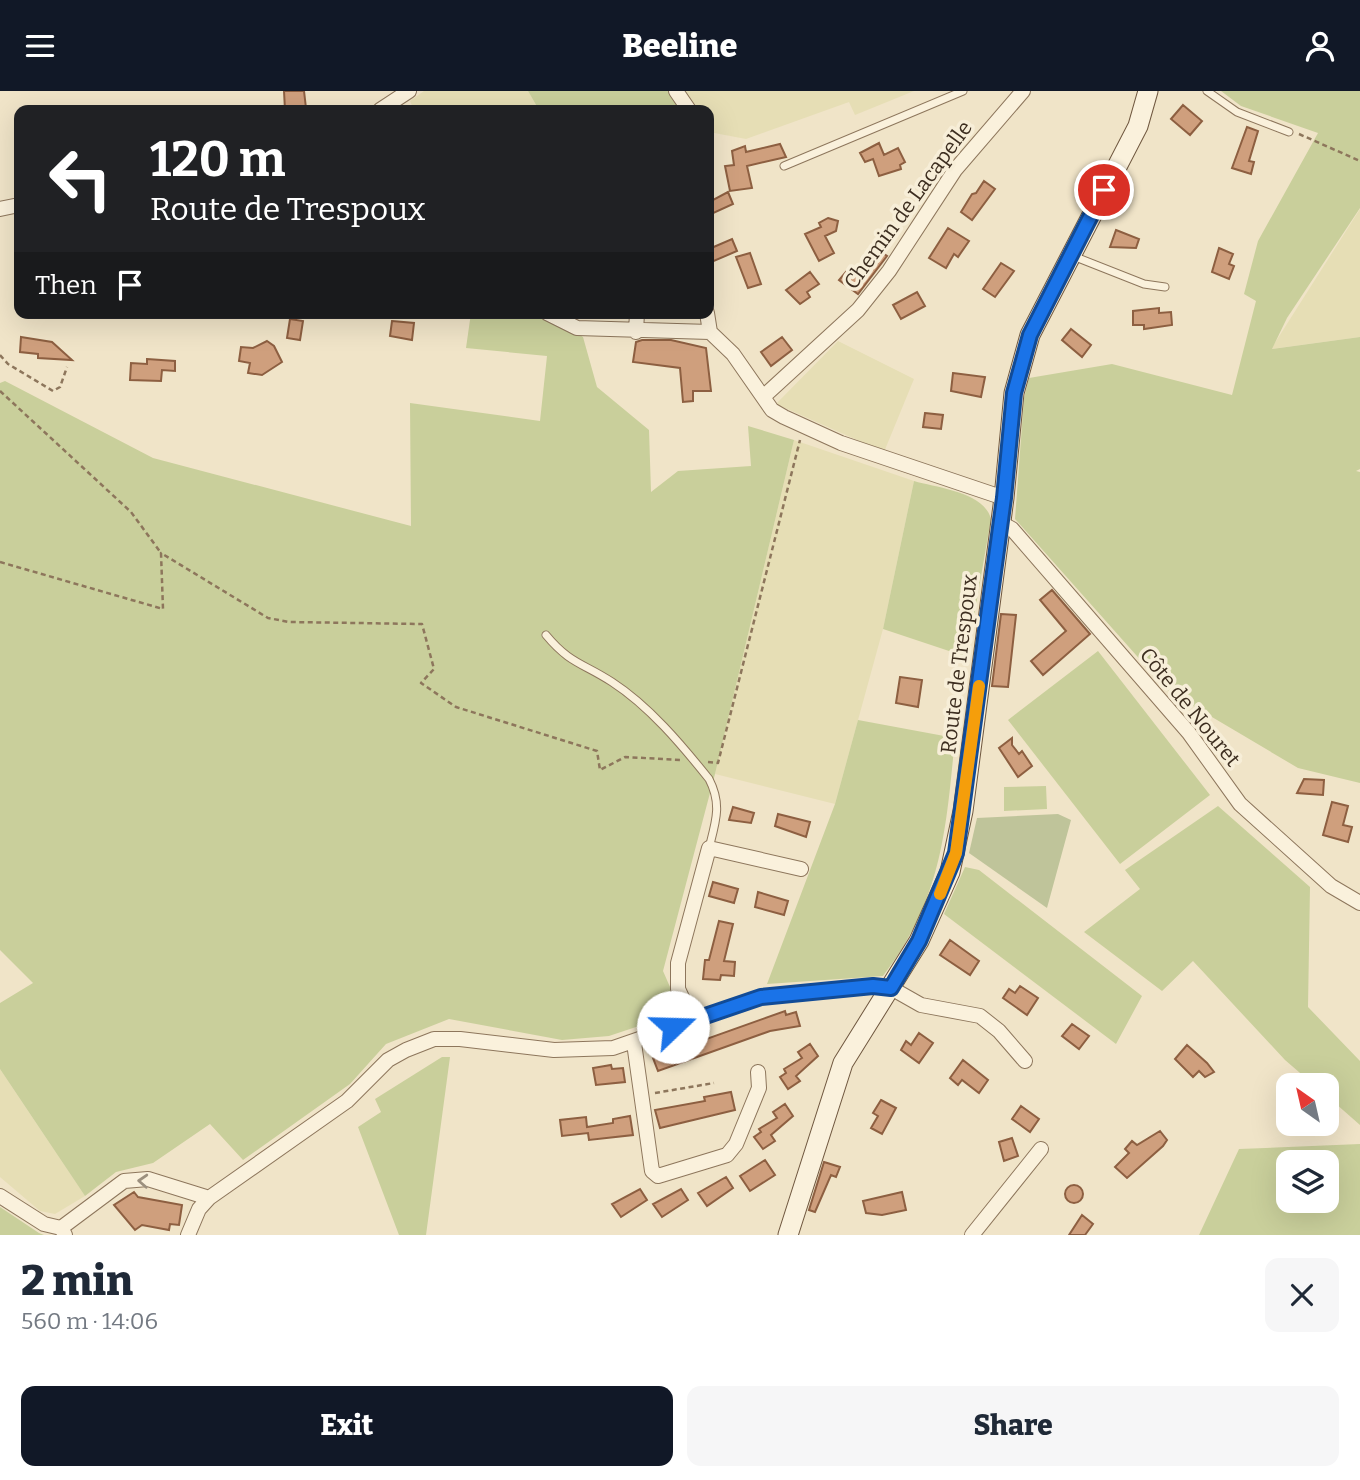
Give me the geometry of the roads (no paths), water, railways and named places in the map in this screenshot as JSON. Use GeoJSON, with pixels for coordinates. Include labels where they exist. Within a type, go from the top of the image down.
{"type":"FeatureCollection","features":[{"type":"Feature","properties":{"kind":"street"},"geometry":{"type":"LineString","coordinates":[[388,105],[409,91]]}},
{"type":"Feature","properties":{"kind":"street","name":"Chemin de Lacapelle"},"geometry":{"type":"LineString","coordinates":[[763,397],[858,310],[889,271],[955,170],[1023,91]]}},
{"type":"Feature","properties":{"kind":"street","name":"Route de Trespoux"},"geometry":{"type":"LineString","coordinates":[[788,1235],[844,1063],[919,941],[956,853],[1001,523],[1014,393],[1030,335],[1138,126],[1148,91]]}},
{"type":"Feature","properties":{"kind":"street"},"geometry":{"type":"LineString","coordinates":[[559,319],[577,328],[710,332]]}},
{"type":"Feature","properties":{"kind":"street"},"geometry":{"type":"LineString","coordinates":[[636,319],[636,331]]}},
{"type":"Feature","properties":{"kind":"street"},"geometry":{"type":"LineString","coordinates":[[708,319],[710,332],[733,354],[772,410],[841,443],[1004,498]]}},
{"type":"Feature","properties":{"kind":"street","name":"Côte de Nouret"},"geometry":{"type":"LineString","coordinates":[[1001,523],[1012,529],[1189,733],[1240,804],[1331,886],[1360,903]]}},
{"type":"Feature","properties":{"kind":"street"},"geometry":{"type":"LineString","coordinates":[[692,1019],[678,989],[678,963],[709,848],[801,869]]}},
{"type":"Feature","properties":{"kind":"street"},"geometry":{"type":"LineString","coordinates":[[188,1235],[199,1209],[209,1198],[347,1101],[388,1060],[424,1043],[460,1039],[583,1052],[634,1043],[692,1019],[761,997],[873,986],[891,988],[920,1006],[980,1016],[999,1031],[1025,1061]]}},
{"type":"Feature","properties":{"kind":"street"},"geometry":{"type":"LineString","coordinates":[[634,1043],[652,1171],[657,1176],[727,1154],[736,1144],[759,1088],[758,1072]]}},
{"type":"Feature","properties":{"kind":"street"},"geometry":{"type":"LineString","coordinates":[[972,1235],[1041,1149]]}},
{"type":"Feature","properties":{"kind":"street"},"geometry":{"type":"LineString","coordinates":[[0,1196],[44,1224],[63,1231],[124,1181],[148,1179],[209,1198]]}},
{"type":"Feature","properties":{"kind":"lane"},"geometry":{"type":"LineString","coordinates":[[784,166],[963,91]]}},
{"type":"Feature","properties":{"kind":"lane"},"geometry":{"type":"LineString","coordinates":[[1207,91],[1237,112],[1289,132]]}},
{"type":"Feature","properties":{"kind":"lane"},"geometry":{"type":"LineString","coordinates":[[1070,254],[1144,284],[1165,287]]}},
{"type":"Feature","properties":{"kind":"lane"},"geometry":{"type":"LineString","coordinates":[[546,635],[571,661],[611,681],[636,700],[694,760],[717,794],[719,812],[709,848]]}}]}
